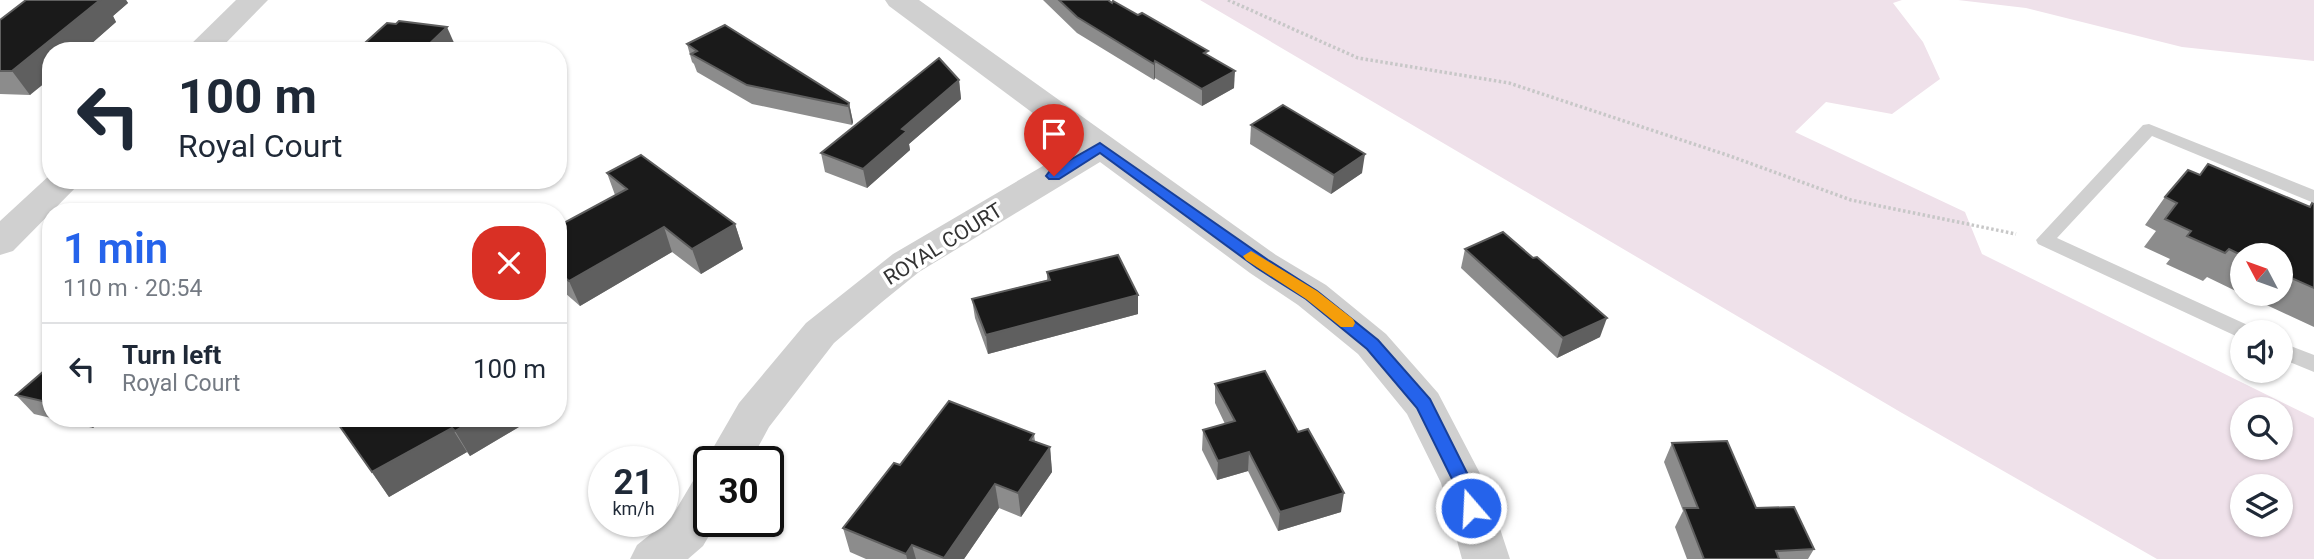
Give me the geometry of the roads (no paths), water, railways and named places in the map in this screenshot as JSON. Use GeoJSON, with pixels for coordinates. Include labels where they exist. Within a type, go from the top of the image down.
{"type":"FeatureCollection","features":[{"type":"Feature","properties":{"kind":"street"},"geometry":{"type":"LineString","coordinates":[[209,42],[253,0]]}},
{"type":"Feature","properties":{"kind":"street"},"geometry":{"type":"LineString","coordinates":[[901,0],[1263,264],[1312,295],[1373,344],[1423,404],[1463,483],[1486,559]]}},
{"type":"Feature","properties":{"kind":"street","name":"ROYAL COURT"},"geometry":{"type":"LineString","coordinates":[[736,446],[754,415],[820,333],[868,292],[906,263],[1100,147]]}},
{"type":"Feature","properties":{"kind":"street"},"geometry":{"type":"LineString","coordinates":[[0,242],[56,189]]}},
{"type":"Feature","properties":{"kind":"street"},"geometry":{"type":"LineString","coordinates":[[654,559],[687,532],[693,522]]}},
{"type":"Feature","properties":{"kind":"lane"},"geometry":{"type":"LineString","coordinates":[[2230,325],[2045,240],[2149,129],[2314,197]]}},
{"type":"Feature","properties":{"kind":"lane"},"geometry":{"type":"LineString","coordinates":[[2293,355],[2314,364]]}}]}
